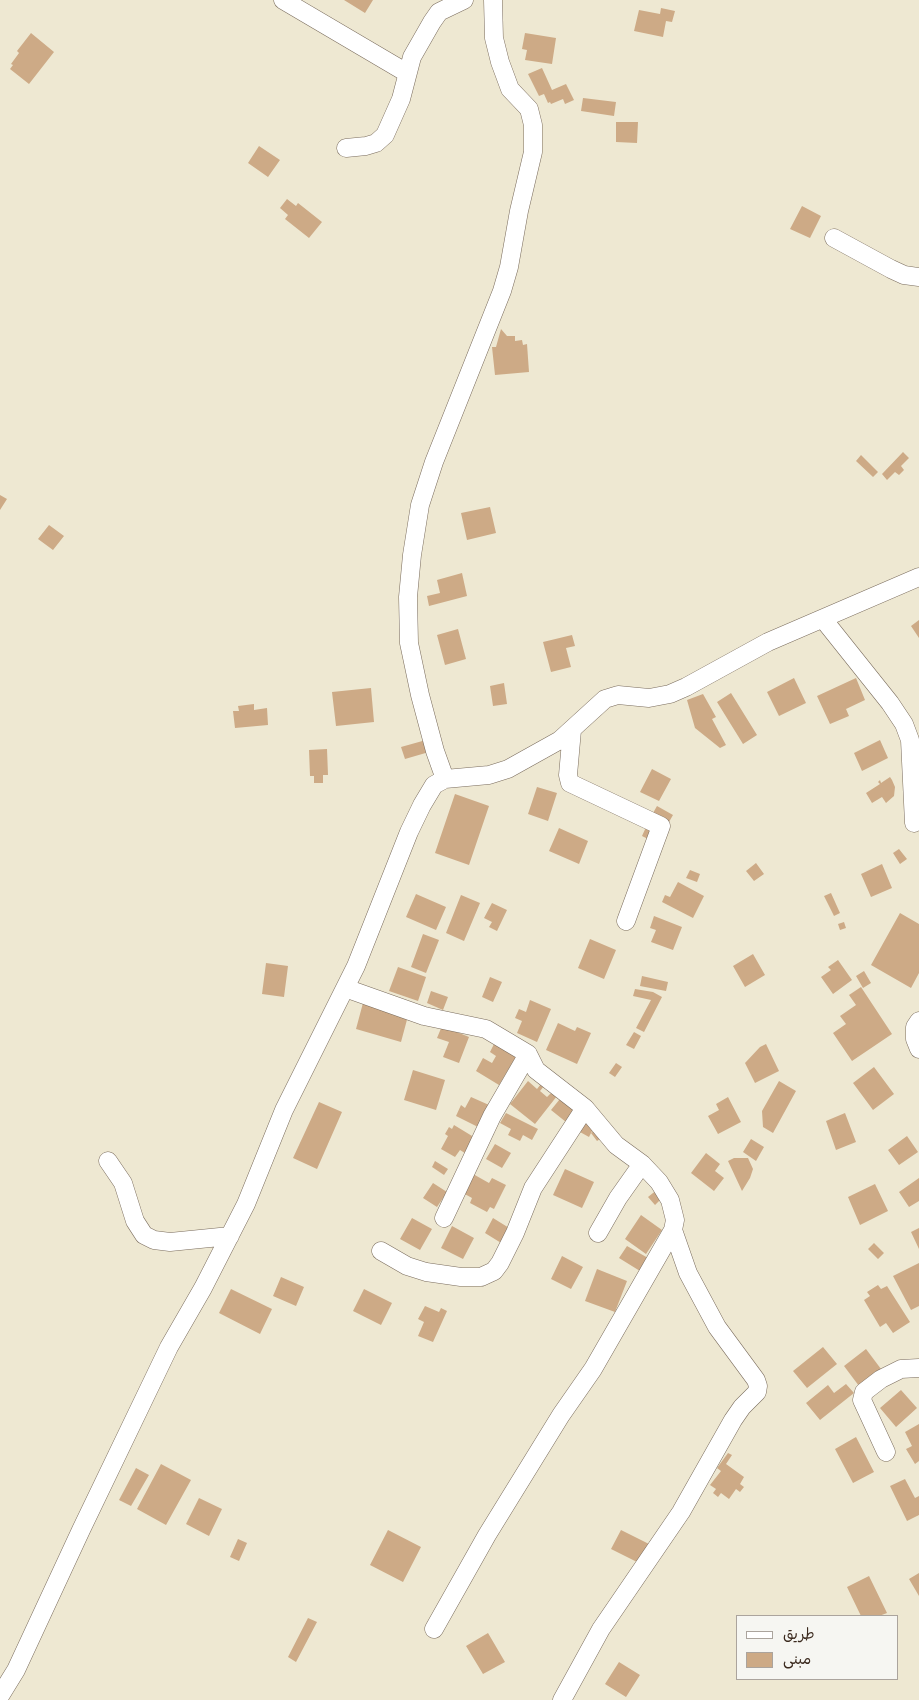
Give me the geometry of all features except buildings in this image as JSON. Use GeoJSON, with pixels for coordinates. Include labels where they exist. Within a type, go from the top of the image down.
{"type":"FeatureCollection","features":[{"type":"Feature","properties":{"kind":"street"},"geometry":{"type":"LineString","coordinates":[[283,0],[407,74]]}},
{"type":"Feature","properties":{"kind":"street"},"geometry":{"type":"LineString","coordinates":[[346,148],[376,143],[385,135],[401,99],[412,57],[439,12],[464,0]]}},
{"type":"Feature","properties":{"kind":"street"},"geometry":{"type":"LineString","coordinates":[[445,779],[430,732],[409,643],[408,597],[412,555],[420,505],[434,462],[502,291],[509,268],[519,211],[533,152],[533,125],[529,109],[510,89],[500,62],[494,38],[492,0]]}},
{"type":"Feature","properties":{"kind":"street"},"geometry":{"type":"LineString","coordinates":[[834,238],[891,269],[904,275],[919,278]]}},
{"type":"Feature","properties":{"kind":"street"},"geometry":{"type":"LineString","coordinates":[[0,1696],[16,1670],[76,1539],[169,1347],[246,1204],[284,1110],[356,966],[405,841],[434,785],[445,779],[489,775],[508,769],[560,740],[605,699],[618,695],[649,698],[670,694],[694,683],[768,642],[919,577]]}},
{"type":"Feature","properties":{"kind":"street"},"geometry":{"type":"LineString","coordinates":[[823,619],[890,703],[904,724],[910,740],[914,823]]}},
{"type":"Feature","properties":{"kind":"street"},"geometry":{"type":"LineString","coordinates":[[572,730],[568,775],[570,783],[661,826],[626,921]]}},
{"type":"Feature","properties":{"kind":"street"},"geometry":{"type":"LineString","coordinates":[[345,988],[424,1016],[486,1029],[528,1054],[536,1070],[586,1108],[616,1145],[642,1164],[659,1182],[670,1200],[675,1220],[673,1230],[593,1368],[561,1415],[487,1535],[434,1629]]}},
{"type":"Feature","properties":{"kind":"street"},"geometry":{"type":"LineString","coordinates":[[919,1021],[915,1027],[915,1039],[919,1049]]}},
{"type":"Feature","properties":{"kind":"street"},"geometry":{"type":"LineString","coordinates":[[444,1218],[492,1116],[528,1054]]}},
{"type":"Feature","properties":{"kind":"street"},"geometry":{"type":"LineString","coordinates":[[380,1251],[407,1266],[426,1272],[461,1277],[481,1277],[494,1272],[508,1248],[533,1188],[586,1108]]}},
{"type":"Feature","properties":{"kind":"street"},"geometry":{"type":"LineString","coordinates":[[108,1161],[123,1182],[135,1221],[144,1235],[154,1240],[170,1242],[230,1236]]}},
{"type":"Feature","properties":{"kind":"street"},"geometry":{"type":"LineString","coordinates":[[598,1233],[618,1198],[642,1164]]}},
{"type":"Feature","properties":{"kind":"street"},"geometry":{"type":"LineString","coordinates":[[562,1700],[601,1629],[681,1512],[733,1420],[742,1407],[757,1392],[756,1380],[717,1327],[688,1273],[673,1230]]}},
{"type":"Feature","properties":{"kind":"street"},"geometry":{"type":"LineString","coordinates":[[886,1452],[862,1400],[864,1392],[881,1379],[901,1369],[919,1368]]}}]}
